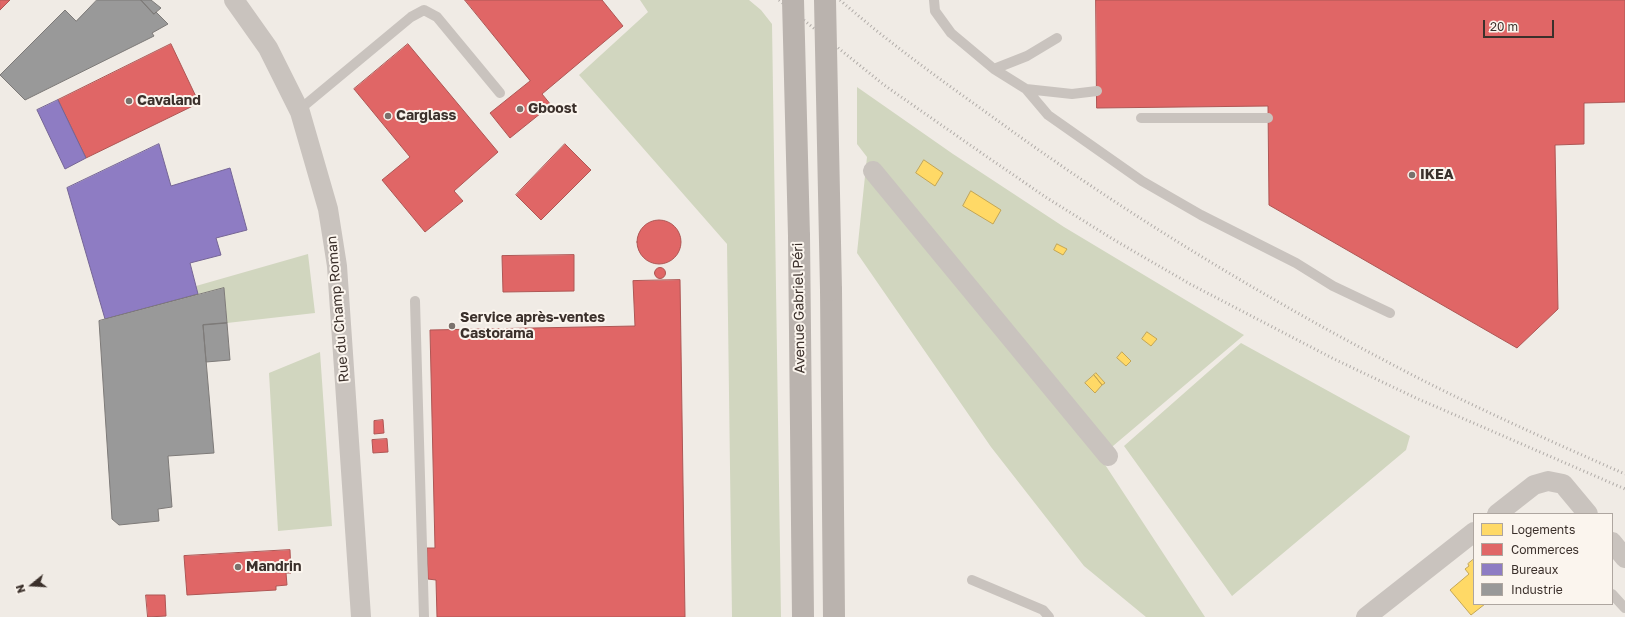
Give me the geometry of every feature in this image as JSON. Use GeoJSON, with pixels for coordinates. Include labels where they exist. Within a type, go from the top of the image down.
{"type":"FeatureCollection","features":[{"type":"Feature","properties":{"kind":"main road","name":"Avenue Gabriel Péri"},"geometry":{"type":"LineString","coordinates":[[793,0],[799,236],[802,617]]}},
{"type":"Feature","properties":{"kind":"main road"},"geometry":{"type":"LineString","coordinates":[[825,0],[831,290],[834,617]]}},
{"type":"Feature","properties":{"kind":"street","name":"Rue du Champ Roman"},"geometry":{"type":"LineString","coordinates":[[234,0],[268,48],[299,110],[328,209],[338,266],[361,617]]}},
{"type":"Feature","properties":{"kind":"street"},"geometry":{"type":"LineString","coordinates":[[873,171],[1108,456]]}},
{"type":"Feature","properties":{"kind":"street"},"geometry":{"type":"LineString","coordinates":[[1498,513],[1534,485],[1548,481],[1563,484],[1587,513]]}},
{"type":"Feature","properties":{"kind":"street"},"geometry":{"type":"LineString","coordinates":[[1366,617],[1473,533]]}},
{"type":"Feature","properties":{"kind":"street"},"geometry":{"type":"LineString","coordinates":[[1613,543],[1625,558]]}},
{"type":"Feature","properties":{"kind":"lane"},"geometry":{"type":"LineString","coordinates":[[934,0],[935,12],[951,33],[994,69],[1026,89],[1048,115],[1142,181],[1296,264],[1333,286],[1390,314]]}},
{"type":"Feature","properties":{"kind":"lane"},"geometry":{"type":"LineString","coordinates":[[299,110],[411,17],[424,10],[437,17],[500,93]]}},
{"type":"Feature","properties":{"kind":"lane"},"geometry":{"type":"LineString","coordinates":[[994,69],[1027,56],[1057,38]]}},
{"type":"Feature","properties":{"kind":"lane"},"geometry":{"type":"LineString","coordinates":[[1026,89],[1072,94],[1097,90]]}},
{"type":"Feature","properties":{"kind":"lane"},"geometry":{"type":"LineString","coordinates":[[1141,118],[1268,118]]}},
{"type":"Feature","properties":{"kind":"lane"},"geometry":{"type":"LineString","coordinates":[[415,301],[424,617]]}},
{"type":"Feature","properties":{"kind":"lane"},"geometry":{"type":"LineString","coordinates":[[972,580],[1043,610],[1049,617]]}},
{"type":"Feature","properties":{"kind":"lane"},"geometry":{"type":"LineString","coordinates":[[1613,595],[1625,608]]}},
{"type":"Feature","properties":{"kind":"green space"},"geometry":{"type":"Polygon","coordinates":[[[640,0],[749,0],[761,10],[772,24],[781,617],[732,617],[727,244],[579,75],[648,12],[640,0]]]}},
{"type":"Feature","properties":{"kind":"green space"},"geometry":{"type":"Polygon","coordinates":[[[857,87],[953,154],[1064,227],[1244,335],[1100,457],[1205,617],[1146,617],[1084,566],[991,447],[857,253],[867,157],[857,144],[857,87]]]}},
{"type":"Feature","properties":{"kind":"green space"},"geometry":{"type":"Polygon","coordinates":[[[308,254],[315,313],[227,323],[224,288],[198,294],[196,286],[308,254]]]}},
{"type":"Feature","properties":{"kind":"green space"},"geometry":{"type":"Polygon","coordinates":[[[1241,343],[1410,436],[1406,450],[1232,596],[1124,446],[1241,343]]]}},
{"type":"Feature","properties":{"kind":"green space"},"geometry":{"type":"Polygon","coordinates":[[[320,352],[332,526],[278,531],[269,373],[320,352]]]}},
{"type":"Feature","properties":{"kind":"building: Logements"},"geometry":{"type":"Polygon","coordinates":[[[924,160],[943,173],[935,186],[916,173],[924,160]]]}},
{"type":"Feature","properties":{"kind":"building: Logements"},"geometry":{"type":"Polygon","coordinates":[[[971,191],[1001,210],[993,224],[963,206],[971,191]]]}},
{"type":"Feature","properties":{"kind":"building: Logements"},"geometry":{"type":"Polygon","coordinates":[[[1057,244],[1067,249],[1063,255],[1054,250],[1057,244]]]}},
{"type":"Feature","properties":{"kind":"building: Logements"},"geometry":{"type":"Polygon","coordinates":[[[1147,332],[1157,339],[1151,346],[1142,339],[1147,332]]]}},
{"type":"Feature","properties":{"kind":"building: Logements"},"geometry":{"type":"Polygon","coordinates":[[[1122,352],[1131,361],[1126,366],[1117,358],[1122,352]]]}},
{"type":"Feature","properties":{"kind":"building: Logements"},"geometry":{"type":"Polygon","coordinates":[[[1096,373],[1105,383],[1102,385],[1094,375],[1096,373]]]}},
{"type":"Feature","properties":{"kind":"building: Logements"},"geometry":{"type":"Polygon","coordinates":[[[1094,375],[1102,385],[1095,393],[1085,383],[1094,375]]]}},
{"type":"Feature","properties":{"kind":"building: Logements"},"geometry":{"type":"Polygon","coordinates":[[[1473,560],[1473,605],[1484,605],[1471,615],[1450,590],[1469,574],[1465,569],[1469,566],[1468,564],[1473,560]]]}},
{"type":"Feature","properties":{"kind":"building: Commerces"},"geometry":{"type":"Polygon","coordinates":[[[0,0],[10,0],[0,10],[0,0]]]}},
{"type":"Feature","properties":{"kind":"building: Commerces"},"geometry":{"type":"Polygon","coordinates":[[[465,0],[602,0],[623,26],[542,94],[551,105],[510,138],[490,113],[530,81],[465,0]]]}},
{"type":"Feature","properties":{"kind":"building: Commerces","name":"IKEA"},"geometry":{"type":"Polygon","coordinates":[[[1096,0],[1625,0],[1625,102],[1584,103],[1584,144],[1555,145],[1558,309],[1517,348],[1269,205],[1268,106],[1097,108],[1096,0]]]}},
{"type":"Feature","properties":{"kind":"building: Commerces","name":"Cavaland"},"geometry":{"type":"Polygon","coordinates":[[[171,44],[199,103],[86,158],[58,100],[171,44]]]}},
{"type":"Feature","properties":{"kind":"building: Commerces"},"geometry":{"type":"Polygon","coordinates":[[[408,44],[498,152],[454,191],[463,201],[425,232],[382,180],[410,157],[354,89],[408,44]]]}},
{"type":"Feature","properties":{"kind":"building: Commerces"},"geometry":{"type":"Polygon","coordinates":[[[565,144],[591,170],[541,220],[516,195],[565,144]]]}},
{"type":"Feature","properties":{"kind":"building: Commerces"},"geometry":{"type":"Polygon","coordinates":[[[655,220],[663,220],[675,226],[681,238],[681,246],[675,258],[663,264],[655,264],[643,258],[637,246],[637,238],[643,226],[655,220]]]}},
{"type":"Feature","properties":{"kind":"building: Commerces"},"geometry":{"type":"Polygon","coordinates":[[[574,255],[574,291],[503,292],[502,256],[574,255]]]}},
{"type":"Feature","properties":{"kind":"building: Commerces"},"geometry":{"type":"Polygon","coordinates":[[[660,267],[664,269],[666,273],[664,277],[660,279],[656,277],[654,273],[656,269],[660,267]]]}},
{"type":"Feature","properties":{"kind":"building: Commerces"},"geometry":{"type":"Polygon","coordinates":[[[680,280],[685,617],[437,617],[436,580],[428,579],[427,548],[435,548],[430,330],[635,326],[633,281],[680,280]]]}},
{"type":"Feature","properties":{"kind":"building: Commerces"},"geometry":{"type":"Polygon","coordinates":[[[383,420],[384,433],[374,434],[374,421],[383,420]]]}},
{"type":"Feature","properties":{"kind":"building: Commerces"},"geometry":{"type":"Polygon","coordinates":[[[387,439],[388,452],[373,453],[372,440],[387,439]]]}},
{"type":"Feature","properties":{"kind":"building: Commerces","name":"Mandrin"},"geometry":{"type":"Polygon","coordinates":[[[290,550],[291,573],[286,573],[287,585],[276,586],[276,590],[187,595],[184,556],[290,550]]]}},
{"type":"Feature","properties":{"kind":"building: Commerces"},"geometry":{"type":"Polygon","coordinates":[[[146,595],[165,595],[166,616],[148,617],[146,595]]]}},
{"type":"Feature","properties":{"kind":"building: Bureaux"},"geometry":{"type":"Polygon","coordinates":[[[58,100],[86,158],[65,169],[37,110],[58,100]]]}},
{"type":"Feature","properties":{"kind":"building: Bureaux"},"geometry":{"type":"Polygon","coordinates":[[[159,144],[171,186],[230,168],[247,230],[216,238],[221,255],[190,263],[198,294],[105,319],[67,188],[159,144]]]}},
{"type":"Feature","properties":{"kind":"building: Industrie"},"geometry":{"type":"Polygon","coordinates":[[[97,0],[141,0],[154,14],[156,12],[168,24],[152,33],[154,36],[25,100],[0,75],[65,10],[76,21],[97,0]]]}},
{"type":"Feature","properties":{"kind":"building: Industrie"},"geometry":{"type":"Polygon","coordinates":[[[141,0],[151,0],[161,8],[154,14],[141,0]]]}},
{"type":"Feature","properties":{"kind":"building: Industrie"},"geometry":{"type":"Polygon","coordinates":[[[224,288],[227,323],[203,325],[214,453],[168,456],[172,507],[158,509],[159,521],[119,525],[112,519],[99,321],[224,288]]]}},
{"type":"Feature","properties":{"kind":"building: Industrie"},"geometry":{"type":"Polygon","coordinates":[[[227,323],[230,360],[206,362],[203,325],[227,323]]]}},
{"type":"Feature","properties":{"kind":"railway"},"geometry":{"type":"LineString","coordinates":[[779,0],[884,85],[983,154],[1047,198],[1116,241],[1190,284],[1334,359],[1416,398],[1625,489]]}},
{"type":"Feature","properties":{"kind":"railway"},"geometry":{"type":"LineString","coordinates":[[840,0],[877,31],[954,90],[1046,155],[1098,191],[1260,292],[1372,354],[1476,407],[1625,474]]}},
{"type":"Feature","properties":{"kind":"place","name":"Cavaland"},"geometry":{"type":"Point","coordinates":[129,101]}},
{"type":"Feature","properties":{"kind":"place","name":"Gboost"},"geometry":{"type":"Point","coordinates":[520,109]}},
{"type":"Feature","properties":{"kind":"place","name":"Carglass"},"geometry":{"type":"Point","coordinates":[388,116]}},
{"type":"Feature","properties":{"kind":"place","name":"IKEA"},"geometry":{"type":"Point","coordinates":[1412,175]}},
{"type":"Feature","properties":{"kind":"place","name":"Service après-ventes Castorama"},"geometry":{"type":"Point","coordinates":[452,326]}},
{"type":"Feature","properties":{"kind":"place","name":"Mandrin"},"geometry":{"type":"Point","coordinates":[238,567]}}]}
